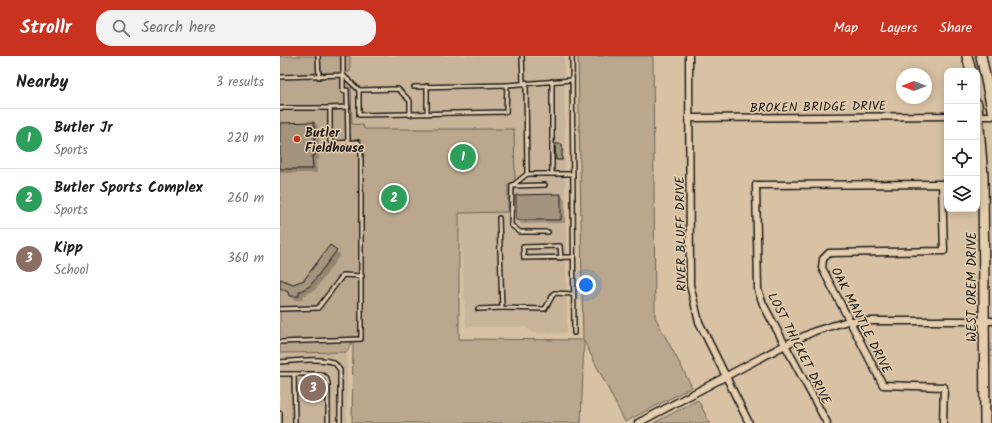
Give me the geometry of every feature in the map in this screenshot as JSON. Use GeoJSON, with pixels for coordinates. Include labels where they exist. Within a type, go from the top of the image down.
{"type":"FeatureCollection","features":[{"type":"Feature","properties":{"kind":"main road"},"geometry":{"type":"LineString","coordinates":[[967,56],[970,68]]}},
{"type":"Feature","properties":{"kind":"main road"},"geometry":{"type":"LineString","coordinates":[[981,56],[992,109]]}},
{"type":"Feature","properties":{"kind":"main road","name":"WEST OREM DRIVE"},"geometry":{"type":"LineString","coordinates":[[980,136],[988,220],[986,423]]}},
{"type":"Feature","properties":{"kind":"main road"},"geometry":{"type":"LineString","coordinates":[[986,423],[992,422]]}},
{"type":"Feature","properties":{"kind":"street","name":"RIVER BLUFF DRIVE"},"geometry":{"type":"LineString","coordinates":[[689,56],[690,285],[699,322],[725,377],[750,423]]}},
{"type":"Feature","properties":{"kind":"street","name":"BROKEN BRIDGE DRIVE"},"geometry":{"type":"LineString","coordinates":[[689,118],[944,116]]}},
{"type":"Feature","properties":{"kind":"street"},"geometry":{"type":"LineString","coordinates":[[980,116],[992,116]]}},
{"type":"Feature","properties":{"kind":"street","name":"LOST THICKET DRIVE"},"geometry":{"type":"LineString","coordinates":[[827,423],[763,304],[758,290],[756,185],[942,184],[944,251],[829,253]]}},
{"type":"Feature","properties":{"kind":"street","name":"OAK MANTLE DRIVE"},"geometry":{"type":"LineString","coordinates":[[829,253],[823,260],[822,268],[848,321],[883,385],[944,387],[943,423]]}},
{"type":"Feature","properties":{"kind":"street"},"geometry":{"type":"LineString","coordinates":[[638,423],[785,345],[815,331],[848,321],[988,321]]}},
{"type":"Feature","properties":{"kind":"lane"},"geometry":{"type":"LineString","coordinates":[[318,56],[319,77]]}},
{"type":"Feature","properties":{"kind":"lane"},"geometry":{"type":"LineString","coordinates":[[343,56],[343,90],[347,90],[348,107],[348,142]]}},
{"type":"Feature","properties":{"kind":"lane"},"geometry":{"type":"LineString","coordinates":[[522,56],[525,82],[527,174]]}},
{"type":"Feature","properties":{"kind":"lane"},"geometry":{"type":"LineString","coordinates":[[572,56],[574,333]]}},
{"type":"Feature","properties":{"kind":"lane"},"geometry":{"type":"LineString","coordinates":[[280,77],[319,77],[343,75],[359,90],[398,89],[410,101],[410,115]]}},
{"type":"Feature","properties":{"kind":"lane"},"geometry":{"type":"LineString","coordinates":[[414,87],[572,80]]}},
{"type":"Feature","properties":{"kind":"lane"},"geometry":{"type":"LineString","coordinates":[[552,81],[552,174]]}},
{"type":"Feature","properties":{"kind":"lane"},"geometry":{"type":"LineString","coordinates":[[359,90],[359,115],[506,112],[506,84]]}},
{"type":"Feature","properties":{"kind":"lane"},"geometry":{"type":"LineString","coordinates":[[427,86],[427,113]]}},
{"type":"Feature","properties":{"kind":"lane"},"geometry":{"type":"LineString","coordinates":[[280,108],[348,107]]}},
{"type":"Feature","properties":{"kind":"lane"},"geometry":{"type":"LineString","coordinates":[[280,342],[361,339],[361,146],[358,142],[333,143],[330,141],[330,108]]}},
{"type":"Feature","properties":{"kind":"lane"},"geometry":{"type":"LineString","coordinates":[[548,232],[520,232],[511,225],[512,186],[527,174],[572,174]]}},
{"type":"Feature","properties":{"kind":"lane"},"geometry":{"type":"LineString","coordinates":[[512,186],[545,185]]}},
{"type":"Feature","properties":{"kind":"lane"},"geometry":{"type":"LineString","coordinates":[[499,218],[502,308]]}},
{"type":"Feature","properties":{"kind":"lane"},"geometry":{"type":"LineString","coordinates":[[561,258],[560,246],[523,247],[524,258],[561,258],[573,258]]}},
{"type":"Feature","properties":{"kind":"lane"},"geometry":{"type":"LineString","coordinates":[[280,309],[318,308],[343,275],[362,276]]}},
{"type":"Feature","properties":{"kind":"lane"},"geometry":{"type":"LineString","coordinates":[[478,309],[545,309],[554,293],[573,294]]}},
{"type":"Feature","properties":{"kind":"lane"},"geometry":{"type":"LineString","coordinates":[[280,362],[323,361],[332,362],[336,365],[340,370],[340,423]]}},
{"type":"Feature","properties":{"kind":"lane"},"geometry":{"type":"LineString","coordinates":[[280,374],[320,374],[326,377],[328,384],[328,423]]}},
{"type":"Feature","properties":{"kind":"lane"},"geometry":{"type":"LineString","coordinates":[[294,374],[295,423]]}},
{"type":"Feature","properties":{"kind":"lane"},"geometry":{"type":"LineString","coordinates":[[280,413],[280,423]]}},
{"type":"Feature","properties":{"kind":"shaded area"},"geometry":{"type":"Polygon","coordinates":[[[280,56],[350,56],[350,72],[345,72],[345,80],[351,84],[352,124],[363,125],[364,129],[514,129],[515,181],[508,184],[508,212],[459,213],[459,339],[583,340],[578,56],[653,56],[655,317],[692,387],[625,422],[584,341],[581,423],[352,423],[353,340],[347,352],[280,353],[280,56]]]}},
{"type":"Feature","properties":{"kind":"shaded area"},"geometry":{"type":"Polygon","coordinates":[[[350,56],[564,56],[567,333],[533,333],[526,327],[466,327],[459,212],[508,184],[514,129],[364,129],[363,125],[352,124],[351,84],[345,80],[345,72],[350,71],[350,56]]]}},
{"type":"Feature","properties":{"kind":"shaded area"},"geometry":{"type":"Polygon","coordinates":[[[347,352],[347,423],[280,423],[280,353],[347,352]]]}},
{"type":"Feature","properties":{"kind":"shaded area"},"geometry":{"type":"Polygon","coordinates":[[[698,400],[710,423],[654,423],[698,400]]]}},
{"type":"Feature","properties":{"kind":"building","name":"Butler Fieldhouse"},"geometry":{"type":"Polygon","coordinates":[[[314,122],[315,156],[312,156],[313,169],[280,169],[280,123],[314,122]]]}},
{"type":"Feature","properties":{"kind":"building"},"geometry":{"type":"Polygon","coordinates":[[[555,144],[562,144],[562,160],[556,160],[555,144]]]}},
{"type":"Feature","properties":{"kind":"building"},"geometry":{"type":"Polygon","coordinates":[[[561,194],[561,220],[516,220],[516,195],[561,194]]]}},
{"type":"Feature","properties":{"kind":"building"},"geometry":{"type":"Polygon","coordinates":[[[330,245],[337,250],[310,286],[299,292],[299,296],[289,296],[288,292],[280,288],[280,279],[293,284],[304,280],[330,245]]]}},
{"type":"Feature","properties":{"kind":"place","name":"Butler Fieldhouse"},"geometry":{"type":"Point","coordinates":[297,139]}},
{"type":"Feature","properties":{"kind":"place","name":"Butler Jr"},"geometry":{"type":"Point","coordinates":[463,157]}},
{"type":"Feature","properties":{"kind":"place","name":"Butler Sports Complex"},"geometry":{"type":"Point","coordinates":[394,198]}},
{"type":"Feature","properties":{"kind":"place","name":"Kipp"},"geometry":{"type":"Point","coordinates":[313,388]}}]}
